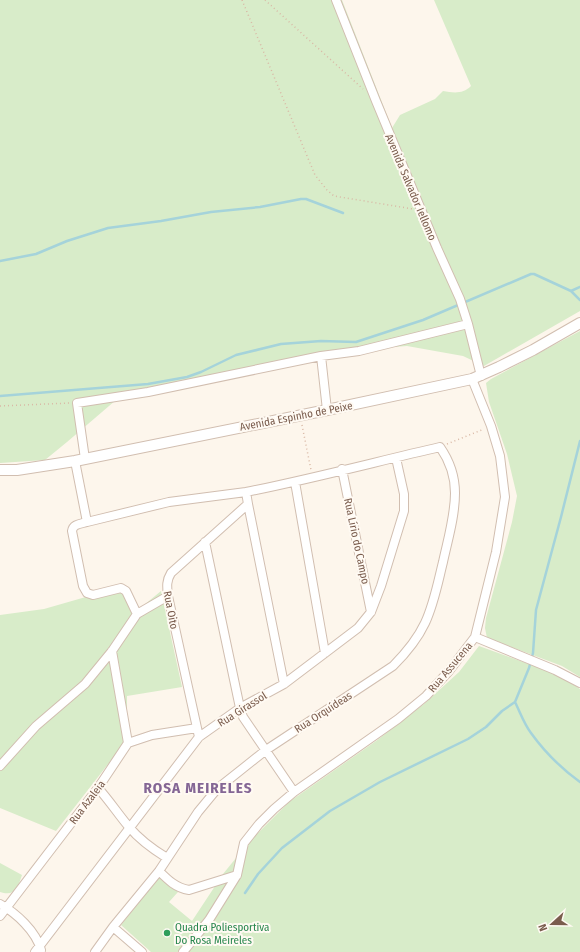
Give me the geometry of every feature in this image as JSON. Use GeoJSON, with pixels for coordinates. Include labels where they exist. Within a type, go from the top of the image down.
{"type":"FeatureCollection","features":[{"type":"Feature","properties":{"kind":"street","name":"Avenida Salvador Iellomo"},"geometry":{"type":"LineString","coordinates":[[336,0],[421,210],[460,298],[468,324],[476,377]]}},
{"type":"Feature","properties":{"kind":"street","name":"Avenida Espinho de Peixe"},"geometry":{"type":"LineString","coordinates":[[0,470],[17,470],[80,460],[327,410],[476,377],[533,350],[580,323]]}},
{"type":"Feature","properties":{"kind":"street"},"geometry":{"type":"LineString","coordinates":[[87,522],[80,460],[77,403],[148,392],[321,356],[359,351],[468,324]]}},
{"type":"Feature","properties":{"kind":"street"},"geometry":{"type":"LineString","coordinates":[[321,356],[327,410]]}},
{"type":"Feature","properties":{"kind":"street","name":"Rua Assucena"},"geometry":{"type":"LineString","coordinates":[[183,952],[209,920],[237,875],[244,844],[269,814],[294,792],[398,718],[426,696],[449,671],[475,637],[496,552],[505,497],[500,456],[476,377]]}},
{"type":"Feature","properties":{"kind":"street"},"geometry":{"type":"LineString","coordinates":[[137,614],[124,589],[121,588],[93,595],[87,593],[83,586],[72,532],[73,527],[87,522],[169,502],[246,492],[295,482],[342,469],[440,447]]}},
{"type":"Feature","properties":{"kind":"street","name":"Rua Orquídeas"},"geometry":{"type":"LineString","coordinates":[[95,952],[158,871],[198,812],[217,789],[266,750],[393,666],[410,648],[426,622],[433,601],[448,541],[455,493],[449,462],[440,447]]}},
{"type":"Feature","properties":{"kind":"street","name":"Rua Girassol"},"geometry":{"type":"LineString","coordinates":[[39,950],[199,737],[240,708],[284,684],[326,654],[358,628],[372,612],[404,511],[404,494],[396,458]]}},
{"type":"Feature","properties":{"kind":"street","name":"Rua Lírio do Campo"},"geometry":{"type":"LineString","coordinates":[[342,469],[372,612]]}},
{"type":"Feature","properties":{"kind":"street"},"geometry":{"type":"LineString","coordinates":[[295,482],[326,654]]}},
{"type":"Feature","properties":{"kind":"street"},"geometry":{"type":"LineString","coordinates":[[246,492],[284,684]]}},
{"type":"Feature","properties":{"kind":"street","name":"Rua Oito"},"geometry":{"type":"LineString","coordinates":[[199,737],[168,596],[168,578],[171,573],[248,504]]}},
{"type":"Feature","properties":{"kind":"street"},"geometry":{"type":"LineString","coordinates":[[205,542],[240,708],[249,728],[266,750],[294,792]]}},
{"type":"Feature","properties":{"kind":"street"},"geometry":{"type":"LineString","coordinates":[[0,766],[36,726],[85,684],[112,651],[137,614],[168,596]]}},
{"type":"Feature","properties":{"kind":"street"},"geometry":{"type":"LineString","coordinates":[[475,637],[555,670],[580,683]]}},
{"type":"Feature","properties":{"kind":"street"},"geometry":{"type":"LineString","coordinates":[[112,651],[128,744],[152,735],[198,728]]}},
{"type":"Feature","properties":{"kind":"street","name":"Rua Azaleia"},"geometry":{"type":"LineString","coordinates":[[0,916],[3,906],[98,788],[128,744]]}},
{"type":"Feature","properties":{"kind":"street"},"geometry":{"type":"LineString","coordinates":[[98,788],[130,828],[154,850],[167,858]]}},
{"type":"Feature","properties":{"kind":"street"},"geometry":{"type":"LineString","coordinates":[[158,871],[175,885],[182,889],[189,890],[237,875]]}},
{"type":"Feature","properties":{"kind":"street"},"geometry":{"type":"LineString","coordinates":[[3,906],[24,922],[39,950]]}},
{"type":"Feature","properties":{"kind":"street"},"geometry":{"type":"LineString","coordinates":[[113,927],[142,952]]}},
{"type":"Feature","properties":{"kind":"path"},"geometry":{"type":"LineString","coordinates":[[242,0],[315,175],[327,190],[334,196],[421,210]]}},
{"type":"Feature","properties":{"kind":"path"},"geometry":{"type":"LineString","coordinates":[[265,0],[364,90]]}},
{"type":"Feature","properties":{"kind":"path"},"geometry":{"type":"LineString","coordinates":[[0,406],[77,403]]}},
{"type":"Feature","properties":{"kind":"path"},"geometry":{"type":"LineString","coordinates":[[300,415],[312,477]]}},
{"type":"Feature","properties":{"kind":"path"},"geometry":{"type":"LineString","coordinates":[[440,447],[491,426]]}},
{"type":"Feature","properties":{"kind":"green space"},"geometry":{"type":"Polygon","coordinates":[[[0,0],[342,0],[392,128],[400,115],[435,99],[443,91],[458,92],[468,89],[471,86],[434,0],[580,0],[580,311],[484,366],[463,356],[407,346],[367,349],[312,357],[197,386],[116,400],[45,460],[0,463],[0,0]]]}},
{"type":"Feature","properties":{"kind":"green space"},"geometry":{"type":"Polygon","coordinates":[[[580,331],[580,677],[562,666],[487,638],[485,628],[486,618],[512,522],[517,496],[507,454],[489,402],[486,383],[580,331]]]}},
{"type":"Feature","properties":{"kind":"green space"},"geometry":{"type":"Polygon","coordinates":[[[124,586],[138,610],[161,591],[182,687],[127,696],[126,741],[56,831],[0,808],[0,615],[44,609],[124,586]]]}},
{"type":"Feature","properties":{"kind":"green space"},"geometry":{"type":"Polygon","coordinates":[[[479,646],[559,675],[580,689],[580,952],[151,952],[121,925],[159,877],[178,892],[169,902],[192,921],[223,874],[249,842],[289,802],[376,741],[424,704],[459,672],[479,646]]]}},
{"type":"Feature","properties":{"kind":"green space"},"geometry":{"type":"Polygon","coordinates":[[[0,863],[22,875],[17,887],[12,892],[0,892],[0,863]]]}},
{"type":"Feature","properties":{"kind":"waterway"},"geometry":{"type":"LineString","coordinates":[[0,261],[36,254],[67,241],[108,228],[161,221],[211,212],[260,207],[301,199],[306,199],[343,213]]}},
{"type":"Feature","properties":{"kind":"waterway"},"geometry":{"type":"LineString","coordinates":[[0,396],[148,384],[187,377],[236,355],[281,344],[321,341],[356,342],[423,320],[531,274],[571,291],[580,300]]}},
{"type":"Feature","properties":{"kind":"waterway"},"geometry":{"type":"LineString","coordinates":[[571,291],[580,287]]}},
{"type":"Feature","properties":{"kind":"waterway"},"geometry":{"type":"LineString","coordinates":[[245,893],[258,874],[282,848],[330,811],[380,782],[468,739],[486,727],[502,711],[515,702],[529,668],[533,653],[536,610],[580,441]]}},
{"type":"Feature","properties":{"kind":"waterway"},"geometry":{"type":"LineString","coordinates":[[515,702],[526,726],[536,740],[560,766],[580,782]]}},
{"type":"Feature","properties":{"kind":"place","name":"Quadra Poliesportiva Do Rosa Meireles"},"geometry":{"type":"Point","coordinates":[167,933]}},
{"type":"Feature","properties":{"kind":"district","name":"ROSA MEIRELES"},"geometry":{"type":"Point","coordinates":[198,788]}}]}
